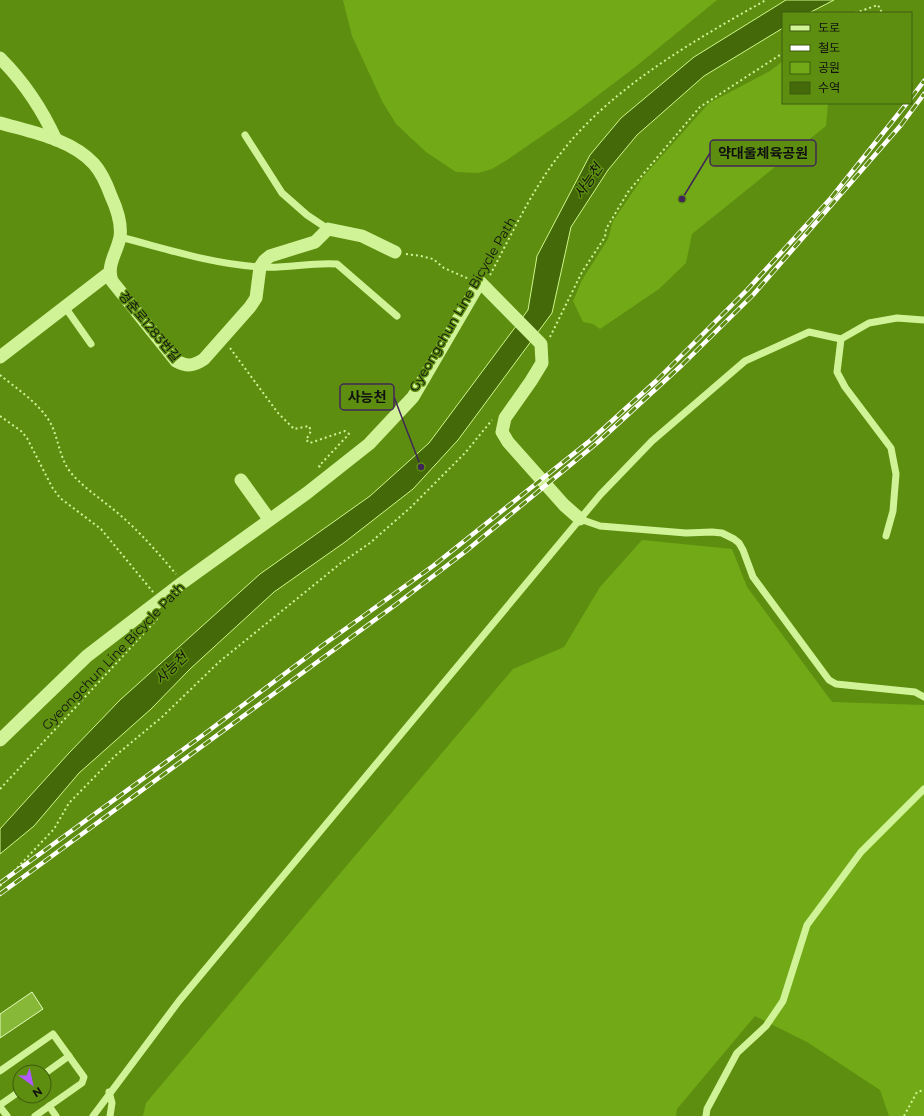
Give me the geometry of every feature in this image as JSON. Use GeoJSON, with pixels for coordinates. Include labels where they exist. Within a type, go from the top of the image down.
{"type":"FeatureCollection","features":[{"type":"Feature","properties":{"kind":"street"},"geometry":{"type":"LineString","coordinates":[[0,58],[15,73],[47,119],[56,140]]}},
{"type":"Feature","properties":{"kind":"street"},"geometry":{"type":"LineString","coordinates":[[0,123],[56,140],[74,148],[94,164],[103,177],[119,213],[120,237],[109,273],[0,357]]}},
{"type":"Feature","properties":{"kind":"street"},"geometry":{"type":"LineString","coordinates":[[260,267],[270,256],[315,242],[328,229],[362,236],[395,252]]}},
{"type":"Feature","properties":{"kind":"street","name":"경춘로1283번길"},"geometry":{"type":"LineString","coordinates":[[109,273],[112,281],[176,361],[190,366],[204,359],[250,307],[256,298],[260,267]]}},
{"type":"Feature","properties":{"kind":"street"},"geometry":{"type":"LineString","coordinates":[[1,736],[70,670],[182,582],[328,477],[369,444],[413,397],[485,286],[541,350],[542,363],[505,418],[502,432],[508,442],[564,505],[580,519]]}},
{"type":"Feature","properties":{"kind":"street"},"geometry":{"type":"LineString","coordinates":[[241,480],[269,519]]}},
{"type":"Feature","properties":{"kind":"lane"},"geometry":{"type":"LineString","coordinates":[[245,135],[282,193],[307,215],[328,229]]}},
{"type":"Feature","properties":{"kind":"lane"},"geometry":{"type":"LineString","coordinates":[[120,237],[218,263],[279,268],[327,263],[337,264],[397,316]]}},
{"type":"Feature","properties":{"kind":"lane"},"geometry":{"type":"LineString","coordinates":[[65,307],[91,344]]}},
{"type":"Feature","properties":{"kind":"lane"},"geometry":{"type":"LineString","coordinates":[[93,1116],[179,1001],[600,495],[652,441],[745,361],[809,332],[841,339],[868,323],[897,318],[924,320]]}},
{"type":"Feature","properties":{"kind":"lane"},"geometry":{"type":"LineString","coordinates":[[841,339],[837,372],[845,387],[891,448],[896,474],[893,511],[886,536]]}},
{"type":"Feature","properties":{"kind":"lane"},"geometry":{"type":"LineString","coordinates":[[580,519],[600,526],[686,533],[712,532],[734,539],[739,543],[743,550],[753,577],[830,680],[836,684],[915,692],[924,697]]}},
{"type":"Feature","properties":{"kind":"lane"},"geometry":{"type":"LineString","coordinates":[[706,1116],[707,1109],[737,1053],[766,1026],[783,1001],[807,925],[861,852],[924,790]]}},
{"type":"Feature","properties":{"kind":"lane"},"geometry":{"type":"LineString","coordinates":[[0,1071],[53,1034],[84,1077],[82,1083],[35,1116]]}},
{"type":"Feature","properties":{"kind":"lane"},"geometry":{"type":"LineString","coordinates":[[52,1068],[69,1056]]}},
{"type":"Feature","properties":{"kind":"lane"},"geometry":{"type":"LineString","coordinates":[[110,1092],[112,1103],[110,1116]]}},
{"type":"Feature","properties":{"kind":"lane"},"geometry":{"type":"LineString","coordinates":[[7,1116],[0,1106],[12,1096]]}},
{"type":"Feature","properties":{"kind":"lane"},"geometry":{"type":"LineString","coordinates":[[49,1106],[56,1116]]}},
{"type":"Feature","properties":{"kind":"path","name":"Gyeongchun Line Bicycle Path"},"geometry":{"type":"LineString","coordinates":[[485,286],[546,174],[575,135],[621,94],[681,50],[704,34],[766,0]]}},
{"type":"Feature","properties":{"kind":"path"},"geometry":{"type":"LineString","coordinates":[[858,12],[878,5],[882,12]]}},
{"type":"Feature","properties":{"kind":"path"},"geometry":{"type":"LineString","coordinates":[[541,350],[582,272],[605,237],[606,230],[628,192],[700,107],[782,54]]}},
{"type":"Feature","properties":{"kind":"path"},"geometry":{"type":"LineString","coordinates":[[395,252],[433,259],[455,274],[485,286]]}},
{"type":"Feature","properties":{"kind":"path"},"geometry":{"type":"LineString","coordinates":[[222,338],[284,419],[294,429],[309,426],[311,431],[306,440],[310,443],[345,431],[349,434],[319,466],[328,477]]}},
{"type":"Feature","properties":{"kind":"path"},"geometry":{"type":"LineString","coordinates":[[0,375],[46,416],[52,426],[63,460],[79,482],[138,532],[182,582]]}},
{"type":"Feature","properties":{"kind":"path"},"geometry":{"type":"LineString","coordinates":[[0,886],[54,829],[69,803],[115,756],[162,717],[225,657],[341,563],[370,544],[411,507],[465,453],[496,415]]}},
{"type":"Feature","properties":{"kind":"path"},"geometry":{"type":"LineString","coordinates":[[0,416],[21,431],[27,438],[52,487],[60,498],[101,529],[160,600]]}},
{"type":"Feature","properties":{"kind":"path","name":"Gyeongchun Line Bicycle Path"},"geometry":{"type":"LineString","coordinates":[[0,788],[159,617]]}},
{"type":"Feature","properties":{"kind":"path"},"geometry":{"type":"LineString","coordinates":[[904,1116],[916,1092],[924,1090]]}},
{"type":"Feature","properties":{"kind":"green space"},"geometry":{"type":"Polygon","coordinates":[[[343,0],[717,0],[634,68],[568,118],[507,160],[492,169],[478,173],[456,172],[426,152],[396,124],[382,101],[352,36],[343,0]]]}},
{"type":"Feature","properties":{"kind":"green space"},"geometry":{"type":"Polygon","coordinates":[[[782,62],[782,104],[828,104],[826,126],[692,234],[686,263],[659,289],[600,329],[593,324],[583,322],[573,301],[582,280],[608,239],[613,221],[643,177],[709,103],[770,71],[782,62]]]}},
{"type":"Feature","properties":{"kind":"green space"},"geometry":{"type":"Polygon","coordinates":[[[642,540],[732,549],[747,587],[832,702],[924,705],[924,1116],[889,1116],[880,1090],[807,1042],[755,1016],[677,1109],[676,1116],[143,1116],[146,1103],[513,669],[564,647],[600,587],[642,540]]]}},
{"type":"Feature","properties":{"kind":"water"},"geometry":{"type":"Polygon","coordinates":[[[786,0],[834,0],[811,12],[782,12],[782,29],[704,76],[637,135],[608,170],[571,227],[552,313],[458,440],[413,489],[345,542],[274,592],[190,669],[151,709],[79,773],[34,826],[0,854],[0,829],[69,753],[120,700],[260,574],[370,496],[429,443],[528,310],[537,256],[590,155],[621,118],[694,57],[786,0]]]}},
{"type":"Feature","properties":{"kind":"building"},"geometry":{"type":"Polygon","coordinates":[[[32,992],[43,1009],[0,1038],[0,1014],[32,992]]]}},
{"type":"Feature","properties":{"kind":"railway"},"geometry":{"type":"LineString","coordinates":[[912,97],[924,81]]}},
{"type":"Feature","properties":{"kind":"railway"},"geometry":{"type":"LineString","coordinates":[[0,894],[398,603],[466,551],[597,443],[682,365],[753,295],[901,125],[924,94]]}},
{"type":"Feature","properties":{"kind":"railway"},"geometry":{"type":"LineString","coordinates":[[0,883],[203,735],[323,645],[433,566],[592,439],[656,381],[747,290],[831,198],[906,104]]}},
{"type":"Feature","properties":{"kind":"place","name":"약대울체육공원"},"geometry":{"type":"Point","coordinates":[682,199]}},
{"type":"Feature","properties":{"kind":"place","name":"사능천"},"geometry":{"type":"Point","coordinates":[421,467]}}]}
